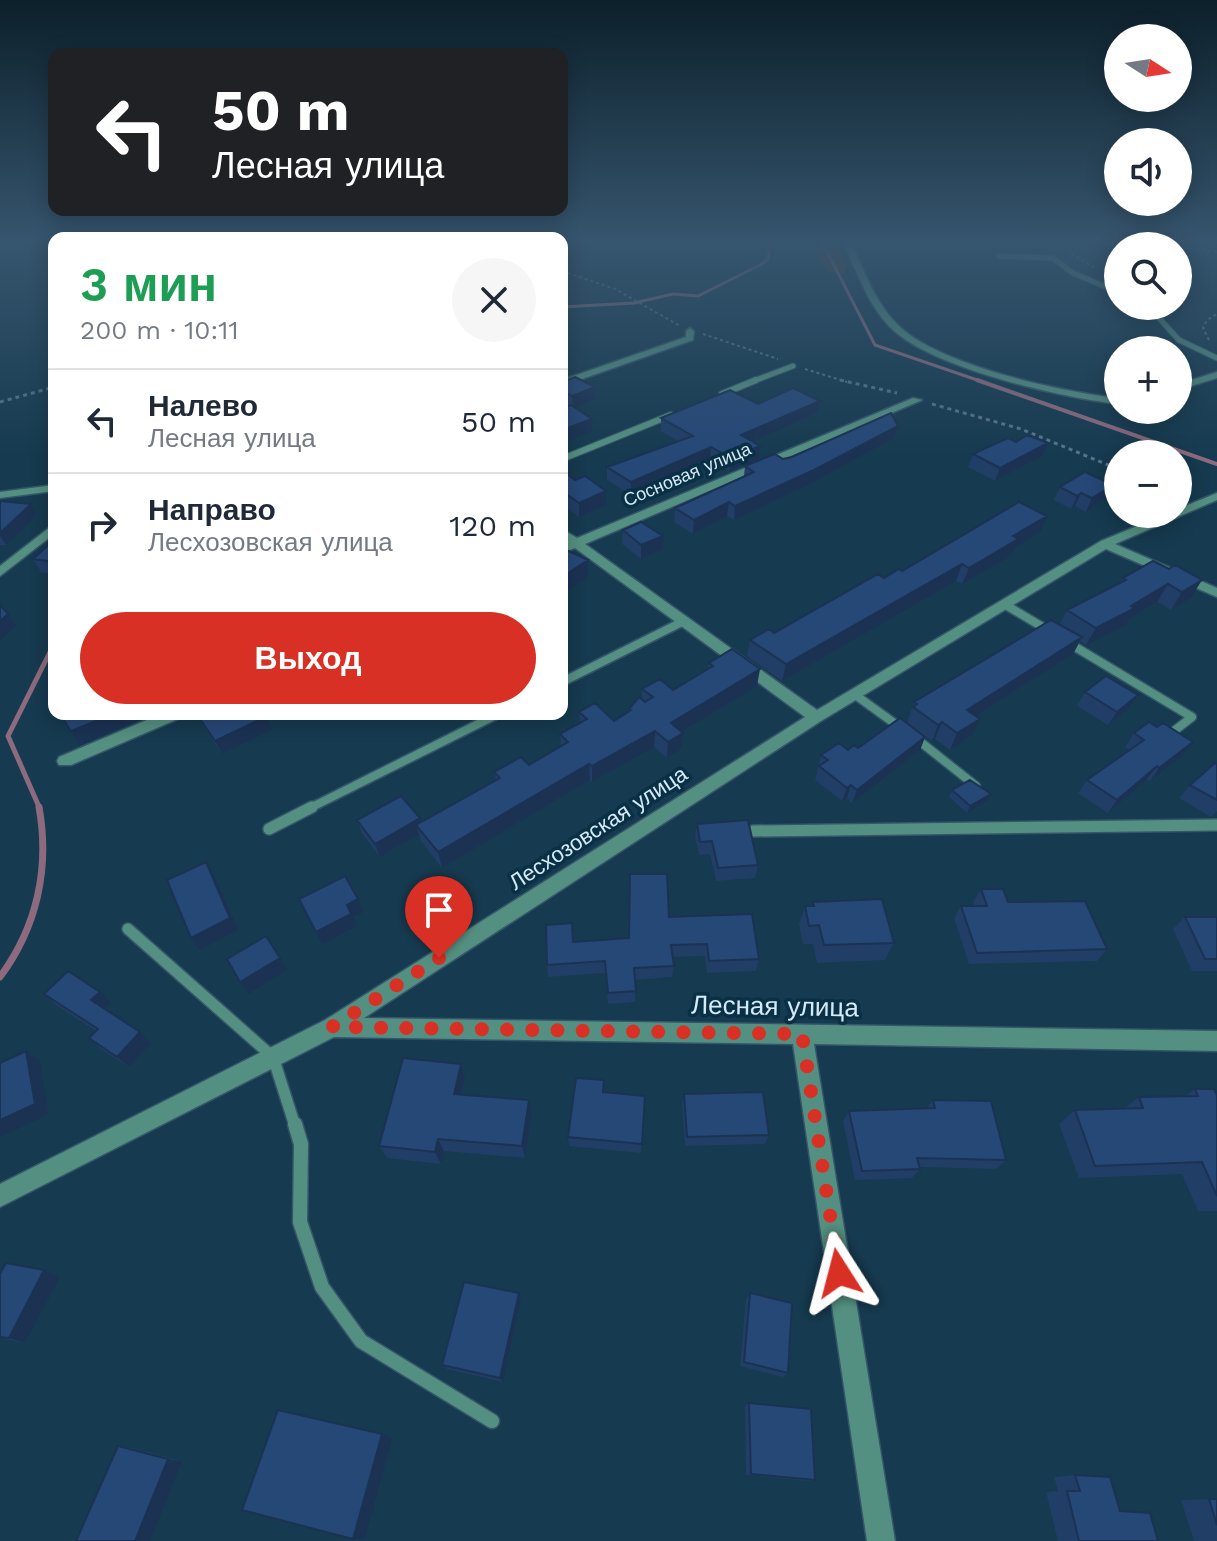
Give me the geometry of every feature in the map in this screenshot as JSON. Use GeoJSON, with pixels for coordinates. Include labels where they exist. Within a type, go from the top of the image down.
{"type":"FeatureCollection","features":[{"type":"Feature","properties":{"kind":"street"},"geometry":{"type":"LineString","coordinates":[[883,312],[905,336],[964,363],[1077,395],[1104,399]]}},
{"type":"Feature","properties":{"kind":"street"},"geometry":{"type":"LineString","coordinates":[[568,381],[690,338],[690,331]]}},
{"type":"Feature","properties":{"kind":"street"},"geometry":{"type":"LineString","coordinates":[[1192,383],[1217,375]]}},
{"type":"Feature","properties":{"kind":"street","name":"Сосновая улица"},"geometry":{"type":"LineString","coordinates":[[569,546],[917,400]]}},
{"type":"Feature","properties":{"kind":"street"},"geometry":{"type":"LineString","coordinates":[[0,495],[48,489]]}},
{"type":"Feature","properties":{"kind":"street","name":"Лесхозовская улица"},"geometry":{"type":"LineString","coordinates":[[1192,507],[1217,496]]}},
{"type":"Feature","properties":{"kind":"street","name":"Лесхозовская улица"},"geometry":{"type":"LineString","coordinates":[[0,1196],[332,1027],[816,717],[1105,544],[1143,528]]}},
{"type":"Feature","properties":{"kind":"street"},"geometry":{"type":"LineString","coordinates":[[0,572],[48,533]]}},
{"type":"Feature","properties":{"kind":"street"},"geometry":{"type":"LineString","coordinates":[[1105,544],[1217,593]]}},
{"type":"Feature","properties":{"kind":"street"},"geometry":{"type":"LineString","coordinates":[[569,546],[684,621],[816,717]]}},
{"type":"Feature","properties":{"kind":"street"},"geometry":{"type":"LineString","coordinates":[[65,761],[161,720]]}},
{"type":"Feature","properties":{"kind":"street","name":"Лесная улица"},"geometry":{"type":"LineString","coordinates":[[332,1027],[1217,1041]]}},
{"type":"Feature","properties":{"kind":"street"},"geometry":{"type":"LineString","coordinates":[[802,1034],[881,1541]]}},
{"type":"Feature","properties":{"kind":"lane"},"geometry":{"type":"LineString","coordinates":[[1161,320],[1179,340],[1217,358]]}},
{"type":"Feature","properties":{"kind":"lane"},"geometry":{"type":"LineString","coordinates":[[721,395],[793,366]]}},
{"type":"Feature","properties":{"kind":"lane"},"geometry":{"type":"LineString","coordinates":[[568,457],[678,412]]}},
{"type":"Feature","properties":{"kind":"lane"},"geometry":{"type":"LineString","coordinates":[[1004,604],[1192,717],[1174,731]]}},
{"type":"Feature","properties":{"kind":"lane"},"geometry":{"type":"LineString","coordinates":[[568,679],[684,621]]}},
{"type":"Feature","properties":{"kind":"lane"},"geometry":{"type":"LineString","coordinates":[[854,694],[950,763],[976,786]]}},
{"type":"Feature","properties":{"kind":"lane"},"geometry":{"type":"LineString","coordinates":[[269,829],[486,720]]}},
{"type":"Feature","properties":{"kind":"lane"},"geometry":{"type":"LineString","coordinates":[[753,831],[1217,825]]}},
{"type":"Feature","properties":{"kind":"lane"},"geometry":{"type":"LineString","coordinates":[[128,929],[273,1057],[301,1144],[300,1222],[322,1287],[361,1341],[492,1421]]}},
{"type":"Feature","properties":{"kind":"path"},"geometry":{"type":"LineString","coordinates":[[656,312],[690,331],[746,346],[793,366],[1021,429],[1104,463]]}},
{"type":"Feature","properties":{"kind":"path"},"geometry":{"type":"LineString","coordinates":[[1217,314],[1207,320],[1203,328],[1217,348]]}},
{"type":"Feature","properties":{"kind":"path"},"geometry":{"type":"LineString","coordinates":[[0,402],[48,389]]}},
{"type":"Feature","properties":{"kind":"building"},"geometry":{"type":"Polygon","coordinates":[[[575,377],[595,387],[572,396],[568,394],[568,380],[575,377]]]}},
{"type":"Feature","properties":{"kind":"building"},"geometry":{"type":"Polygon","coordinates":[[[793,388],[820,401],[741,435],[760,446],[731,458],[711,447],[631,482],[607,467],[693,436],[661,418],[730,390],[758,404],[793,388]]]}},
{"type":"Feature","properties":{"kind":"building"},"geometry":{"type":"Polygon","coordinates":[[[571,405],[592,419],[568,428],[568,406],[571,405]]]}},
{"type":"Feature","properties":{"kind":"building"},"geometry":{"type":"Polygon","coordinates":[[[891,413],[898,426],[814,470],[735,506],[729,502],[694,520],[675,508],[754,472],[745,466],[775,454],[783,459],[792,457],[891,413]]]}},
{"type":"Feature","properties":{"kind":"building"},"geometry":{"type":"Polygon","coordinates":[[[1027,435],[1048,443],[1000,468],[973,454],[1008,438],[1016,442],[1027,435]]]}},
{"type":"Feature","properties":{"kind":"building"},"geometry":{"type":"Polygon","coordinates":[[[1085,472],[1104,481],[1104,491],[1092,498],[1081,493],[1077,496],[1060,487],[1085,472]]]}},
{"type":"Feature","properties":{"kind":"building"},"geometry":{"type":"Polygon","coordinates":[[[568,475],[575,480],[585,476],[606,491],[579,503],[568,495],[568,475]]]}},
{"type":"Feature","properties":{"kind":"building"},"geometry":{"type":"Polygon","coordinates":[[[0,501],[31,504],[0,533],[0,501]]]}},
{"type":"Feature","properties":{"kind":"building"},"geometry":{"type":"Polygon","coordinates":[[[1019,502],[1047,516],[1013,536],[1018,539],[969,568],[962,564],[786,664],[750,640],[769,629],[774,633],[878,574],[884,578],[899,569],[902,571],[1019,502]]]}},
{"type":"Feature","properties":{"kind":"building"},"geometry":{"type":"Polygon","coordinates":[[[641,522],[663,536],[641,545],[623,530],[641,522]]]}},
{"type":"Feature","properties":{"kind":"building"},"geometry":{"type":"Polygon","coordinates":[[[48,545],[48,561],[33,559],[48,545]]]}},
{"type":"Feature","properties":{"kind":"building"},"geometry":{"type":"Polygon","coordinates":[[[568,551],[588,560],[568,573],[568,551]]]}},
{"type":"Feature","properties":{"kind":"building"},"geometry":{"type":"Polygon","coordinates":[[[1153,561],[1169,569],[1175,565],[1202,580],[1182,592],[1168,584],[1131,606],[1135,608],[1096,628],[1067,610],[1126,580],[1123,578],[1153,561]]]}},
{"type":"Feature","properties":{"kind":"building"},"geometry":{"type":"Polygon","coordinates":[[[0,605],[8,614],[0,621],[0,605]]]}},
{"type":"Feature","properties":{"kind":"building"},"geometry":{"type":"Polygon","coordinates":[[[1051,620],[1082,637],[967,710],[980,719],[957,733],[942,722],[938,725],[913,707],[917,704],[914,702],[1051,620]]]}},
{"type":"Feature","properties":{"kind":"building"},"geometry":{"type":"Polygon","coordinates":[[[732,649],[760,669],[671,723],[683,733],[668,742],[655,731],[592,766],[589,764],[438,852],[416,825],[500,778],[494,772],[521,757],[529,765],[568,742],[560,734],[587,719],[579,712],[595,703],[614,721],[631,710],[639,697],[645,702],[653,697],[642,689],[660,679],[673,690],[713,666],[709,663],[732,649]]]}},
{"type":"Feature","properties":{"kind":"building"},"geometry":{"type":"Polygon","coordinates":[[[1106,676],[1138,695],[1117,712],[1085,692],[1106,676]]]}},
{"type":"Feature","properties":{"kind":"building"},"geometry":{"type":"Polygon","coordinates":[[[900,718],[925,737],[857,790],[851,785],[847,788],[819,766],[828,760],[821,755],[839,743],[848,750],[854,745],[858,748],[900,718]]]}},
{"type":"Feature","properties":{"kind":"building"},"geometry":{"type":"Polygon","coordinates":[[[64,720],[98,720],[71,731],[64,720]]]}},
{"type":"Feature","properties":{"kind":"building"},"geometry":{"type":"Polygon","coordinates":[[[201,720],[259,720],[215,741],[201,720]]]}},
{"type":"Feature","properties":{"kind":"building"},"geometry":{"type":"Polygon","coordinates":[[[1149,722],[1157,727],[1163,723],[1193,742],[1159,768],[1157,766],[1117,800],[1087,780],[1144,740],[1134,733],[1149,722]]]}},
{"type":"Feature","properties":{"kind":"building"},"geometry":{"type":"Polygon","coordinates":[[[1217,764],[1217,800],[1190,785],[1217,764]]]}},
{"type":"Feature","properties":{"kind":"building"},"geometry":{"type":"Polygon","coordinates":[[[970,780],[991,794],[970,806],[952,790],[970,780]]]}},
{"type":"Feature","properties":{"kind":"building"},"geometry":{"type":"Polygon","coordinates":[[[401,796],[420,818],[375,844],[357,820],[401,796]]]}},
{"type":"Feature","properties":{"kind":"building"},"geometry":{"type":"Polygon","coordinates":[[[748,820],[758,865],[718,868],[712,841],[700,842],[697,824],[748,820]]]}},
{"type":"Feature","properties":{"kind":"building"},"geometry":{"type":"Polygon","coordinates":[[[206,862],[230,918],[191,938],[167,880],[206,862]]]}},
{"type":"Feature","properties":{"kind":"building"},"geometry":{"type":"Polygon","coordinates":[[[630,874],[667,874],[669,917],[752,914],[759,959],[709,961],[707,944],[671,945],[674,966],[634,968],[636,991],[608,993],[605,961],[547,965],[546,925],[572,923],[573,942],[629,938],[630,874]]]}},
{"type":"Feature","properties":{"kind":"building"},"geometry":{"type":"Polygon","coordinates":[[[345,876],[358,899],[347,905],[351,914],[316,932],[299,899],[345,876]]]}},
{"type":"Feature","properties":{"kind":"building"},"geometry":{"type":"Polygon","coordinates":[[[981,889],[1003,889],[1008,902],[1085,901],[1107,949],[977,953],[961,906],[987,906],[981,889]]]}},
{"type":"Feature","properties":{"kind":"building"},"geometry":{"type":"Polygon","coordinates":[[[882,899],[894,943],[824,945],[819,925],[809,926],[805,906],[814,906],[813,902],[882,899]]]}},
{"type":"Feature","properties":{"kind":"building"},"geometry":{"type":"Polygon","coordinates":[[[1185,917],[1217,917],[1217,959],[1205,959],[1185,917]]]}},
{"type":"Feature","properties":{"kind":"building"},"geometry":{"type":"Polygon","coordinates":[[[266,936],[280,958],[240,982],[227,959],[266,936]]]}},
{"type":"Feature","properties":{"kind":"building"},"geometry":{"type":"Polygon","coordinates":[[[68,971],[100,992],[91,1000],[140,1032],[117,1057],[89,1038],[98,1029],[44,994],[68,971]]]}},
{"type":"Feature","properties":{"kind":"building"},"geometry":{"type":"Polygon","coordinates":[[[26,1051],[35,1104],[0,1120],[0,1063],[26,1051]]]}},
{"type":"Feature","properties":{"kind":"building"},"geometry":{"type":"Polygon","coordinates":[[[403,1058],[461,1064],[454,1094],[529,1100],[522,1146],[438,1139],[435,1152],[379,1146],[403,1058]]]}},
{"type":"Feature","properties":{"kind":"building"},"geometry":{"type":"Polygon","coordinates":[[[576,1078],[604,1080],[603,1092],[645,1096],[642,1144],[568,1137],[576,1078]]]}},
{"type":"Feature","properties":{"kind":"building"},"geometry":{"type":"Polygon","coordinates":[[[1195,1089],[1214,1089],[1217,1095],[1217,1196],[1202,1162],[1095,1166],[1075,1110],[1143,1108],[1139,1097],[1198,1096],[1195,1089]]]}},
{"type":"Feature","properties":{"kind":"building"},"geometry":{"type":"Polygon","coordinates":[[[763,1092],[769,1135],[687,1137],[684,1094],[763,1092]]]}},
{"type":"Feature","properties":{"kind":"building"},"geometry":{"type":"Polygon","coordinates":[[[933,1100],[991,1101],[1006,1160],[917,1158],[920,1169],[862,1171],[849,1111],[935,1108],[933,1100]]]}},
{"type":"Feature","properties":{"kind":"building"},"geometry":{"type":"Polygon","coordinates":[[[6,1263],[44,1270],[9,1338],[0,1337],[0,1274],[6,1263]]]}},
{"type":"Feature","properties":{"kind":"building"},"geometry":{"type":"Polygon","coordinates":[[[464,1282],[519,1293],[500,1378],[442,1365],[464,1282]]]}},
{"type":"Feature","properties":{"kind":"building"},"geometry":{"type":"Polygon","coordinates":[[[750,1293],[792,1303],[788,1373],[744,1362],[750,1293]]]}},
{"type":"Feature","properties":{"kind":"building"},"geometry":{"type":"Polygon","coordinates":[[[749,1403],[811,1409],[815,1480],[751,1474],[749,1403]]]}},
{"type":"Feature","properties":{"kind":"building"},"geometry":{"type":"Polygon","coordinates":[[[278,1410],[382,1434],[353,1539],[242,1510],[278,1410]]]}},
{"type":"Feature","properties":{"kind":"building"},"geometry":{"type":"Polygon","coordinates":[[[118,1446],[168,1459],[135,1541],[76,1541],[118,1446]]]}},
{"type":"Feature","properties":{"kind":"building"},"geometry":{"type":"Polygon","coordinates":[[[1075,1475],[1110,1477],[1120,1511],[1150,1513],[1158,1541],[1079,1541],[1067,1491],[1080,1491],[1075,1475]]]}},
{"type":"Feature","properties":{"kind":"building"},"geometry":{"type":"Polygon","coordinates":[[[1209,1499],[1217,1499],[1217,1525],[1209,1499]]]}},
{"type":"Feature","properties":{"kind":"waterway"},"geometry":{"type":"LineString","coordinates":[[858,312],[875,345],[983,382]]}},
{"type":"Feature","properties":{"kind":"waterway"},"geometry":{"type":"LineString","coordinates":[[977,380],[1217,464]]}},
{"type":"Feature","properties":{"kind":"waterway"},"geometry":{"type":"LineString","coordinates":[[40,809],[8,736],[48,656]]}},
{"type":"Feature","properties":{"kind":"waterway"},"geometry":{"type":"LineString","coordinates":[[0,977],[23,938],[38,896],[43,852],[39,807]]}},
{"type":"Feature","properties":{"kind":"route"},"geometry":{"type":"LineString","coordinates":[[439,958],[332,1027],[802,1034],[839,1273]]}}]}
